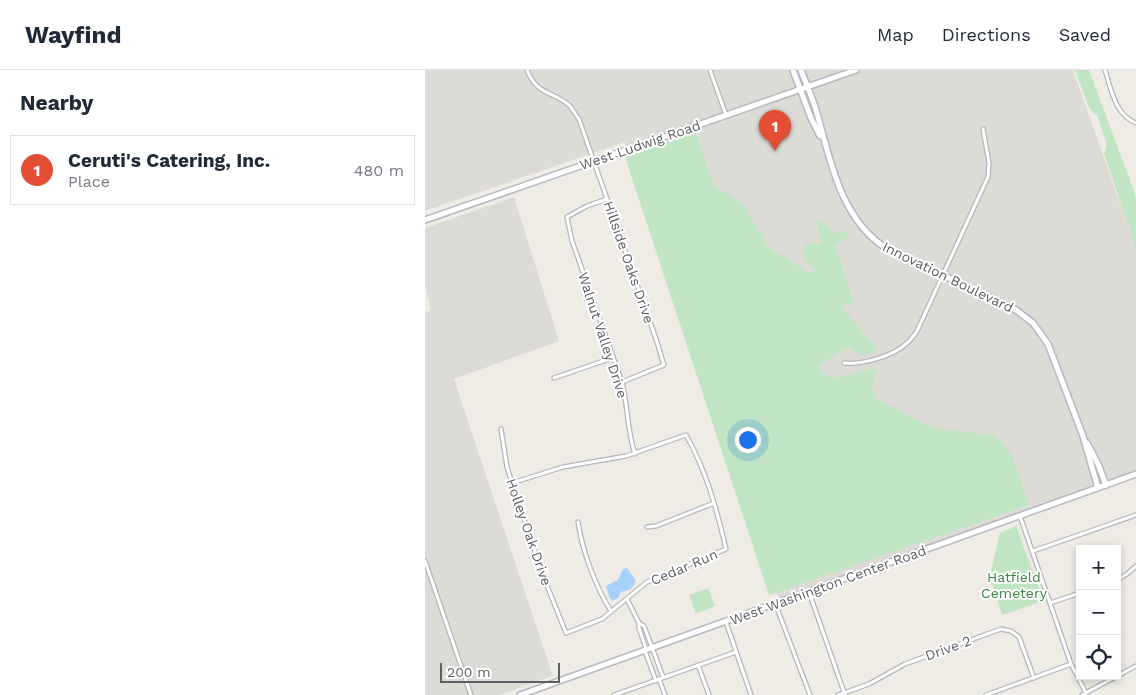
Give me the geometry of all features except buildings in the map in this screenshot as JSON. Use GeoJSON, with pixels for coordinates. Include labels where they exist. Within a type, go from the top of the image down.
{"type":"FeatureCollection","features":[{"type":"Feature","properties":{"kind":"main road","name":"Innovation Boulevard"},"geometry":{"type":"LineString","coordinates":[[793,70],[811,118],[825,145]]}},
{"type":"Feature","properties":{"kind":"main road","name":"Innovation Boulevard"},"geometry":{"type":"LineString","coordinates":[[801,70],[845,201],[852,215],[868,235],[886,248],[1017,310],[1041,332],[1054,358],[1083,436],[1098,488]]}},
{"type":"Feature","properties":{"kind":"main road","name":"West Ludwig Road"},"geometry":{"type":"LineString","coordinates":[[425,220],[856,70]]}},
{"type":"Feature","properties":{"kind":"main road","name":"Innovation Boulevard"},"geometry":{"type":"LineString","coordinates":[[1083,436],[1098,464],[1106,485]]}},
{"type":"Feature","properties":{"kind":"main road","name":"West Washington Center Road"},"geometry":{"type":"LineString","coordinates":[[520,695],[1136,474]]}},
{"type":"Feature","properties":{"kind":"street","name":"Hillside Oaks Drive"},"geometry":{"type":"LineString","coordinates":[[527,70],[535,84],[545,93],[569,105],[579,120],[664,365],[622,382]]}},
{"type":"Feature","properties":{"kind":"street"},"geometry":{"type":"LineString","coordinates":[[709,70],[727,116]]}},
{"type":"Feature","properties":{"kind":"street"},"geometry":{"type":"LineString","coordinates":[[1105,70],[1118,108],[1127,119],[1136,123]]}},
{"type":"Feature","properties":{"kind":"street"},"geometry":{"type":"LineString","coordinates":[[844,362],[855,364],[890,354],[908,343],[917,331],[988,177],[989,163],[983,129]]}},
{"type":"Feature","properties":{"kind":"street","name":"Walnut Valley Drive"},"geometry":{"type":"LineString","coordinates":[[607,199],[567,216],[572,241],[622,382],[626,396],[631,444],[635,454]]}},
{"type":"Feature","properties":{"kind":"street"},"geometry":{"type":"LineString","coordinates":[[554,378],[612,358]]}},
{"type":"Feature","properties":{"kind":"street","name":"Holley Oak Drive"},"geometry":{"type":"LineString","coordinates":[[501,429],[507,467],[512,483],[542,573],[566,633]]}},
{"type":"Feature","properties":{"kind":"street"},"geometry":{"type":"LineString","coordinates":[[512,483],[563,467],[635,454],[686,435],[697,454],[714,502],[656,526],[647,527]]}},
{"type":"Feature","properties":{"kind":"street","name":"Cedar Run"},"geometry":{"type":"LineString","coordinates":[[566,633],[601,619],[647,582],[727,549],[714,502]]}},
{"type":"Feature","properties":{"kind":"street"},"geometry":{"type":"LineString","coordinates":[[1033,551],[1136,515]]}},
{"type":"Feature","properties":{"kind":"street"},"geometry":{"type":"LineString","coordinates":[[1020,516],[1071,664],[1084,694],[1110,680]]}},
{"type":"Feature","properties":{"kind":"street"},"geometry":{"type":"LineString","coordinates":[[578,522],[579,533],[588,562],[611,611]]}},
{"type":"Feature","properties":{"kind":"street"},"geometry":{"type":"LineString","coordinates":[[425,561],[471,695]]}},
{"type":"Feature","properties":{"kind":"street"},"geometry":{"type":"LineString","coordinates":[[1121,578],[1136,566]]}},
{"type":"Feature","properties":{"kind":"street"},"geometry":{"type":"LineString","coordinates":[[809,591],[845,694]]}},
{"type":"Feature","properties":{"kind":"street"},"geometry":{"type":"LineString","coordinates":[[1050,603],[1076,594]]}},
{"type":"Feature","properties":{"kind":"street"},"geometry":{"type":"LineString","coordinates":[[627,599],[639,623],[645,650],[665,695]]}},
{"type":"Feature","properties":{"kind":"street"},"geometry":{"type":"LineString","coordinates":[[775,604],[810,695]]}},
{"type":"Feature","properties":{"kind":"street"},"geometry":{"type":"LineString","coordinates":[[726,622],[751,695]]}},
{"type":"Feature","properties":{"kind":"street"},"geometry":{"type":"LineString","coordinates":[[639,623],[644,626],[653,647],[659,679]]}},
{"type":"Feature","properties":{"kind":"street","name":"Drive 2"},"geometry":{"type":"LineString","coordinates":[[838,695],[869,684],[905,664],[1001,629],[1011,631],[1019,637],[1034,678]]}},
{"type":"Feature","properties":{"kind":"street"},"geometry":{"type":"LineString","coordinates":[[614,695],[736,652]]}},
{"type":"Feature","properties":{"kind":"street"},"geometry":{"type":"LineString","coordinates":[[986,695],[1071,664]]}},
{"type":"Feature","properties":{"kind":"street"},"geometry":{"type":"LineString","coordinates":[[698,665],[709,695]]}},
{"type":"Feature","properties":{"kind":"street"},"geometry":{"type":"LineString","coordinates":[[1121,674],[1136,666]]}},
{"type":"Feature","properties":{"kind":"shaded area"},"geometry":{"type":"Polygon","coordinates":[[[425,70],[1073,70],[1136,248],[1136,472],[779,600],[625,142],[425,211],[425,70]]]}},
{"type":"Feature","properties":{"kind":"shaded area"},"geometry":{"type":"Polygon","coordinates":[[[514,197],[559,341],[454,379],[553,676],[499,695],[425,695],[425,313],[431,310],[425,285],[425,228],[514,197]]]}},
{"type":"Feature","properties":{"kind":"green space"},"geometry":{"type":"Polygon","coordinates":[[[1075,70],[1089,70],[1134,191],[1136,201],[1136,249],[1104,153],[1107,145],[1097,115],[1090,110],[1075,70]]]}},
{"type":"Feature","properties":{"kind":"green space"},"geometry":{"type":"Polygon","coordinates":[[[695,132],[714,186],[743,203],[768,247],[809,273],[816,270],[806,262],[803,253],[806,244],[816,244],[821,241],[816,223],[820,219],[836,233],[848,231],[849,235],[835,246],[853,299],[853,306],[841,302],[844,310],[876,347],[874,352],[863,355],[849,348],[841,351],[820,366],[822,373],[835,378],[876,368],[872,388],[875,398],[931,427],[995,436],[1012,456],[1029,505],[769,595],[625,157],[695,132]]]}},
{"type":"Feature","properties":{"kind":"green space","name":"Hatfield Cemetery"},"geometry":{"type":"Polygon","coordinates":[[[1016,526],[1044,601],[1002,615],[990,576],[1000,533],[1016,526]]]}},
{"type":"Feature","properties":{"kind":"green space"},"geometry":{"type":"Polygon","coordinates":[[[708,588],[715,606],[696,614],[689,595],[708,588]]]}},
{"type":"Feature","properties":{"kind":"water"},"geometry":{"type":"Polygon","coordinates":[[[627,568],[636,581],[631,589],[621,592],[618,598],[612,601],[606,586],[618,580],[623,569],[627,568]]]}},
{"type":"Feature","properties":{"kind":"place","name":"Ceruti's Catering, Inc."},"geometry":{"type":"Point","coordinates":[775,151]}}]}
